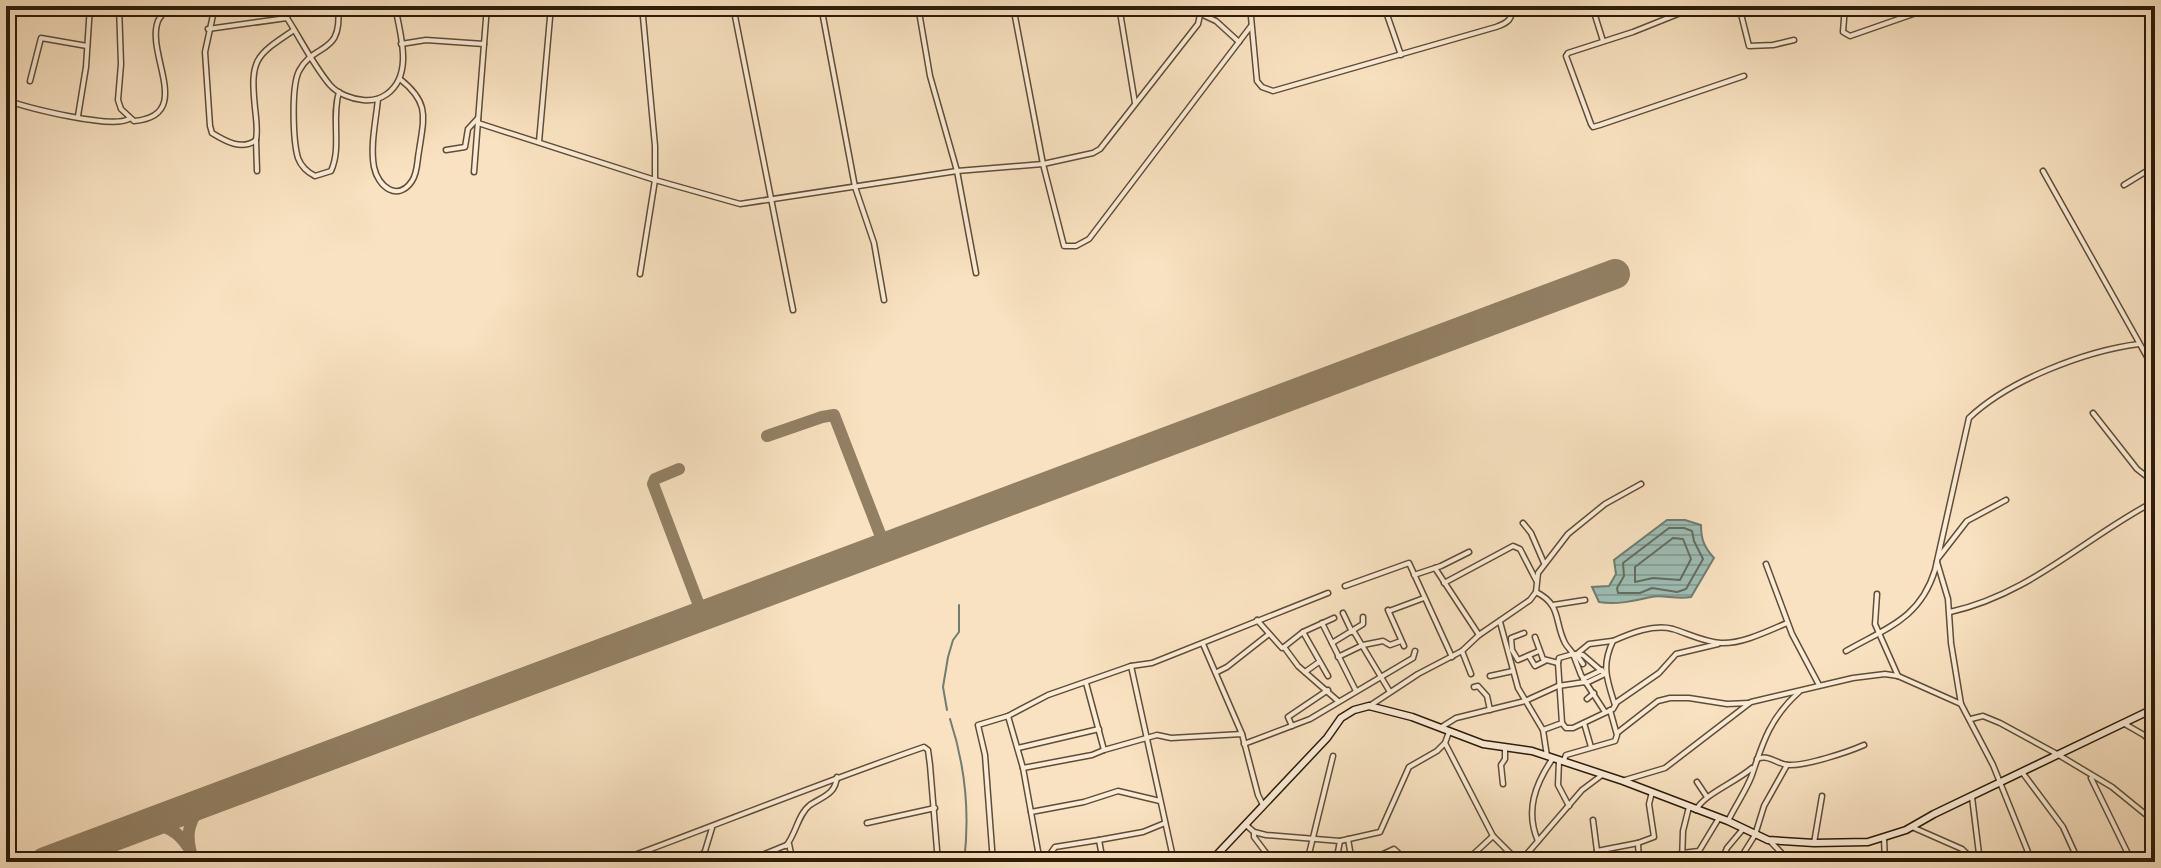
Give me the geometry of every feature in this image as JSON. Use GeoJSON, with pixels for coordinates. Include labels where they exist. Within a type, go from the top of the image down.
{"type":"FeatureCollection","features":[{"type":"Feature","properties":{"kind":"main road"},"geometry":{"type":"LineString","coordinates":[[1210,862],[1327,738],[1341,718],[1369,706],[1483,744],[1556,759],[1623,781],[1728,821],[1768,840],[1814,843],[1853,843],[1884,838],[1912,827],[2155,708]]}},
{"type":"Feature","properties":{"kind":"street"},"geometry":{"type":"LineString","coordinates":[[6,17],[9,6]]}},
{"type":"Feature","properties":{"kind":"street"},"geometry":{"type":"LineString","coordinates":[[78,116],[86,67],[90,6]]}},
{"type":"Feature","properties":{"kind":"street"},"geometry":{"type":"LineString","coordinates":[[119,6],[121,64],[118,100],[121,109],[134,121],[150,119],[163,106],[165,89],[157,35],[158,21],[169,6]]}},
{"type":"Feature","properties":{"kind":"street"},"geometry":{"type":"LineString","coordinates":[[215,6],[205,52],[212,133],[234,144],[244,145],[256,140]]}},
{"type":"Feature","properties":{"kind":"street"},"geometry":{"type":"LineString","coordinates":[[279,6],[332,87],[360,100],[378,99],[397,86],[400,79],[403,66],[396,7]]}},
{"type":"Feature","properties":{"kind":"street"},"geometry":{"type":"LineString","coordinates":[[338,6],[338,26],[333,41],[299,71],[294,91],[298,156],[308,173],[315,176],[331,171],[335,162],[334,107],[339,92]]}},
{"type":"Feature","properties":{"kind":"street"},"geometry":{"type":"LineString","coordinates":[[474,172],[487,6]]}},
{"type":"Feature","properties":{"kind":"street"},"geometry":{"type":"LineString","coordinates":[[539,142],[551,6]]}},
{"type":"Feature","properties":{"kind":"street"},"geometry":{"type":"LineString","coordinates":[[640,274],[655,180],[655,146],[642,6]]}},
{"type":"Feature","properties":{"kind":"street"},"geometry":{"type":"LineString","coordinates":[[733,6],[793,310]]}},
{"type":"Feature","properties":{"kind":"street"},"geometry":{"type":"LineString","coordinates":[[821,6],[855,187],[874,243],[884,300]]}},
{"type":"Feature","properties":{"kind":"street"},"geometry":{"type":"LineString","coordinates":[[918,6],[930,76],[957,171],[976,273]]}},
{"type":"Feature","properties":{"kind":"street"},"geometry":{"type":"LineString","coordinates":[[1013,6],[1043,164],[1064,246],[1076,246],[1089,239],[1251,26]]}},
{"type":"Feature","properties":{"kind":"street"},"geometry":{"type":"LineString","coordinates":[[1119,6],[1135,103]]}},
{"type":"Feature","properties":{"kind":"street"},"geometry":{"type":"LineString","coordinates":[[478,120],[730,203],[771,200],[957,171],[1043,164],[1100,149],[1198,24],[1202,6]]}},
{"type":"Feature","properties":{"kind":"street"},"geometry":{"type":"LineString","coordinates":[[1250,6],[1257,81],[1262,87],[1273,91],[1507,23],[1513,6]]}},
{"type":"Feature","properties":{"kind":"street"},"geometry":{"type":"LineString","coordinates":[[1384,6],[1401,55]]}},
{"type":"Feature","properties":{"kind":"street"},"geometry":{"type":"LineString","coordinates":[[1386,12],[1400,6]]}},
{"type":"Feature","properties":{"kind":"street"},"geometry":{"type":"LineString","coordinates":[[1592,6],[1603,41]]}},
{"type":"Feature","properties":{"kind":"street"},"geometry":{"type":"LineString","coordinates":[[1698,6],[1568,53],[1566,56],[1593,127],[1744,76]]}},
{"type":"Feature","properties":{"kind":"street"},"geometry":{"type":"LineString","coordinates":[[1739,6],[1749,46],[1794,40]]}},
{"type":"Feature","properties":{"kind":"street"},"geometry":{"type":"LineString","coordinates":[[1845,6],[1843,32],[1850,36],[1936,6]]}},
{"type":"Feature","properties":{"kind":"street"},"geometry":{"type":"LineString","coordinates":[[1202,14],[1239,42]]}},
{"type":"Feature","properties":{"kind":"street"},"geometry":{"type":"LineString","coordinates":[[208,29],[287,18]]}},
{"type":"Feature","properties":{"kind":"street"},"geometry":{"type":"LineString","coordinates":[[257,171],[252,89],[254,69],[263,50],[294,30]]}},
{"type":"Feature","properties":{"kind":"street"},"geometry":{"type":"LineString","coordinates":[[30,81],[41,38],[87,46]]}},
{"type":"Feature","properties":{"kind":"street"},"geometry":{"type":"LineString","coordinates":[[401,44],[426,40],[484,44]]}},
{"type":"Feature","properties":{"kind":"street"},"geometry":{"type":"LineString","coordinates":[[378,99],[374,168],[383,187],[397,191],[406,187],[416,172],[424,116],[419,99],[400,79]]}},
{"type":"Feature","properties":{"kind":"street"},"geometry":{"type":"LineString","coordinates":[[6,100],[23,106],[122,123],[129,119]]}},
{"type":"Feature","properties":{"kind":"street"},"geometry":{"type":"LineString","coordinates":[[446,150],[465,147],[468,129],[478,120]]}},
{"type":"Feature","properties":{"kind":"street"},"geometry":{"type":"LineString","coordinates":[[2124,185],[2155,166]]}},
{"type":"Feature","properties":{"kind":"street"},"geometry":{"type":"LineString","coordinates":[[2043,171],[2155,371]]}},
{"type":"Feature","properties":{"kind":"street"},"geometry":{"type":"LineString","coordinates":[[1846,651],[1879,636],[1910,613],[1927,593],[1969,418],[2013,388],[2051,369],[2096,352],[2139,344]]}},
{"type":"Feature","properties":{"kind":"street"},"geometry":{"type":"LineString","coordinates":[[2093,413],[2137,469],[2155,483]]}},
{"type":"Feature","properties":{"kind":"street"},"geometry":{"type":"LineString","coordinates":[[1369,706],[1462,651],[1479,635],[1530,600],[1536,592],[1538,573],[1568,534],[1605,504],[1641,484]]}},
{"type":"Feature","properties":{"kind":"street"},"geometry":{"type":"LineString","coordinates":[[1937,560],[1967,521],[2006,500]]}},
{"type":"Feature","properties":{"kind":"street"},"geometry":{"type":"LineString","coordinates":[[1950,612],[1999,598],[2039,577],[2155,501]]}},
{"type":"Feature","properties":{"kind":"street"},"geometry":{"type":"LineString","coordinates":[[1523,523],[1531,533],[1544,564]]}},
{"type":"Feature","properties":{"kind":"street"},"geometry":{"type":"LineString","coordinates":[[1444,583],[1513,546],[1520,549],[1537,580]]}},
{"type":"Feature","properties":{"kind":"street"},"geometry":{"type":"LineString","coordinates":[[1414,575],[1469,552]]}},
{"type":"Feature","properties":{"kind":"street"},"geometry":{"type":"LineString","coordinates":[[1937,560],[1950,612],[1951,643],[1961,704],[2001,783],[2032,862]]}},
{"type":"Feature","properties":{"kind":"street"},"geometry":{"type":"LineString","coordinates":[[1345,586],[1409,563],[1452,657]]}},
{"type":"Feature","properties":{"kind":"street"},"geometry":{"type":"LineString","coordinates":[[1766,564],[1787,623],[1819,685]]}},
{"type":"Feature","properties":{"kind":"street"},"geometry":{"type":"LineString","coordinates":[[1435,568],[1479,635]]}},
{"type":"Feature","properties":{"kind":"street"},"geometry":{"type":"LineString","coordinates":[[1536,592],[1553,605],[1566,644],[1604,672]]}},
{"type":"Feature","properties":{"kind":"street"},"geometry":{"type":"LineString","coordinates":[[993,862],[985,755],[978,725],[1008,716],[1048,695],[1131,666],[1152,663],[1328,593]]}},
{"type":"Feature","properties":{"kind":"street"},"geometry":{"type":"LineString","coordinates":[[1877,594],[1875,624],[1898,676]]}},
{"type":"Feature","properties":{"kind":"street"},"geometry":{"type":"LineString","coordinates":[[1338,657],[1363,645],[1383,641],[1390,645],[1402,643],[1389,610],[1424,598]]}},
{"type":"Feature","properties":{"kind":"street"},"geometry":{"type":"LineString","coordinates":[[1553,605],[1585,600]]}},
{"type":"Feature","properties":{"kind":"street"},"geometry":{"type":"LineString","coordinates":[[1343,613],[1390,692]]}},
{"type":"Feature","properties":{"kind":"street"},"geometry":{"type":"LineString","coordinates":[[1332,643],[1363,624],[1363,617]]}},
{"type":"Feature","properties":{"kind":"street"},"geometry":{"type":"LineString","coordinates":[[1284,647],[1303,632],[1334,618]]}},
{"type":"Feature","properties":{"kind":"street"},"geometry":{"type":"LineString","coordinates":[[1256,620],[1305,672],[1338,701]]}},
{"type":"Feature","properties":{"kind":"street"},"geometry":{"type":"LineString","coordinates":[[1500,622],[1513,671],[1556,759],[1558,785],[1569,806]]}},
{"type":"Feature","properties":{"kind":"street"},"geometry":{"type":"LineString","coordinates":[[1322,623],[1356,691]]}},
{"type":"Feature","properties":{"kind":"street"},"geometry":{"type":"LineString","coordinates":[[1721,643],[1659,628],[1638,631],[1613,641],[1589,644],[1576,653],[1563,656],[1558,663],[1562,723],[1569,729],[1607,711],[1659,673],[1676,654],[1748,638],[1787,623]]}},
{"type":"Feature","properties":{"kind":"street"},"geometry":{"type":"LineString","coordinates":[[1303,632],[1328,676]]}},
{"type":"Feature","properties":{"kind":"street"},"geometry":{"type":"LineString","coordinates":[[1524,633],[1511,638],[1518,660],[1539,651]]}},
{"type":"Feature","properties":{"kind":"street"},"geometry":{"type":"LineString","coordinates":[[1217,672],[1269,634]]}},
{"type":"Feature","properties":{"kind":"street"},"geometry":{"type":"LineString","coordinates":[[1535,637],[1545,661]]}},
{"type":"Feature","properties":{"kind":"street"},"geometry":{"type":"LineString","coordinates":[[1613,641],[1606,653],[1604,672],[1615,705]]}},
{"type":"Feature","properties":{"kind":"street"},"geometry":{"type":"LineString","coordinates":[[1203,643],[1242,734],[1264,807]]}},
{"type":"Feature","properties":{"kind":"street"},"geometry":{"type":"LineString","coordinates":[[1244,744],[1310,719],[1413,658],[1415,651]]}},
{"type":"Feature","properties":{"kind":"street"},"geometry":{"type":"LineString","coordinates":[[1462,651],[1471,674]]}},
{"type":"Feature","properties":{"kind":"street"},"geometry":{"type":"LineString","coordinates":[[1576,653],[1583,664]]}},
{"type":"Feature","properties":{"kind":"street"},"geometry":{"type":"LineString","coordinates":[[1576,653],[1573,660],[1607,711],[1617,733]]}},
{"type":"Feature","properties":{"kind":"street"},"geometry":{"type":"LineString","coordinates":[[1529,656],[1535,666],[1545,661],[1558,663]]}},
{"type":"Feature","properties":{"kind":"street"},"geometry":{"type":"LineString","coordinates":[[1305,672],[1319,662]]}},
{"type":"Feature","properties":{"kind":"street"},"geometry":{"type":"LineString","coordinates":[[1131,666],[1174,862]]}},
{"type":"Feature","properties":{"kind":"street"},"geometry":{"type":"LineString","coordinates":[[1490,676],[1513,671]]}},
{"type":"Feature","properties":{"kind":"street"},"geometry":{"type":"LineString","coordinates":[[1440,728],[1456,718],[1525,701],[1558,686],[1585,681],[1604,672]]}},
{"type":"Feature","properties":{"kind":"street"},"geometry":{"type":"LineString","coordinates":[[1538,841],[1531,808],[1540,781],[1556,759],[1615,741],[1617,733],[1658,701],[1689,698],[1727,704],[1751,702],[1877,673],[1898,676],[1961,704]]}},
{"type":"Feature","properties":{"kind":"street"},"geometry":{"type":"LineString","coordinates":[[1086,683],[1104,750]]}},
{"type":"Feature","properties":{"kind":"street"},"geometry":{"type":"LineString","coordinates":[[1474,687],[1478,686],[1487,696],[1490,710]]}},
{"type":"Feature","properties":{"kind":"street"},"geometry":{"type":"LineString","coordinates":[[1728,821],[1778,713],[1807,688]]}},
{"type":"Feature","properties":{"kind":"street"},"geometry":{"type":"LineString","coordinates":[[1293,726],[1288,717],[1328,690]]}},
{"type":"Feature","properties":{"kind":"street"},"geometry":{"type":"LineString","coordinates":[[1587,699],[1594,693]]}},
{"type":"Feature","properties":{"kind":"street"},"geometry":{"type":"LineString","coordinates":[[1623,781],[1665,768],[1751,702]]}},
{"type":"Feature","properties":{"kind":"street"},"geometry":{"type":"LineString","coordinates":[[1008,716],[1023,768],[1040,862],[1055,847],[1143,832],[1165,823]]}},
{"type":"Feature","properties":{"kind":"street"},"geometry":{"type":"LineString","coordinates":[[1971,719],[1983,716],[2057,754],[2112,787],[2155,822]]}},
{"type":"Feature","properties":{"kind":"street"},"geometry":{"type":"LineString","coordinates":[[1543,730],[1562,723]]}},
{"type":"Feature","properties":{"kind":"street"},"geometry":{"type":"LineString","coordinates":[[1584,723],[1591,747]]}},
{"type":"Feature","properties":{"kind":"street"},"geometry":{"type":"LineString","coordinates":[[2123,723],[2144,735],[2155,746]]}},
{"type":"Feature","properties":{"kind":"street"},"geometry":{"type":"LineString","coordinates":[[1018,748],[1099,729]]}},
{"type":"Feature","properties":{"kind":"street"},"geometry":{"type":"LineString","coordinates":[[1246,825],[1254,832],[1340,841],[1380,832],[1409,767],[1445,743],[1449,732]]}},
{"type":"Feature","properties":{"kind":"street"},"geometry":{"type":"LineString","coordinates":[[1023,768],[1092,755],[1157,735],[1171,738],[1242,734]]}},
{"type":"Feature","properties":{"kind":"street"},"geometry":{"type":"LineString","coordinates":[[1445,743],[1493,836],[1519,862],[1582,790],[1602,775]]}},
{"type":"Feature","properties":{"kind":"street"},"geometry":{"type":"LineString","coordinates":[[1757,759],[1769,757],[1787,765],[1825,759],[1864,745]]}},
{"type":"Feature","properties":{"kind":"street"},"geometry":{"type":"LineString","coordinates":[[1503,784],[1501,765],[1505,759],[1505,747]]}},
{"type":"Feature","properties":{"kind":"street"},"geometry":{"type":"LineString","coordinates":[[616,862],[712,828],[837,777],[927,748],[938,862]]}},
{"type":"Feature","properties":{"kind":"street"},"geometry":{"type":"LineString","coordinates":[[1307,862],[1333,756]]}},
{"type":"Feature","properties":{"kind":"street"},"geometry":{"type":"LineString","coordinates":[[1738,862],[1755,835],[1764,806],[1787,765]]}},
{"type":"Feature","properties":{"kind":"street"},"geometry":{"type":"LineString","coordinates":[[1719,818],[1699,851],[1682,859],[1683,831],[1692,808],[1754,767]]}},
{"type":"Feature","properties":{"kind":"street"},"geometry":{"type":"LineString","coordinates":[[2022,772],[2063,827],[2079,862]]}},
{"type":"Feature","properties":{"kind":"street"},"geometry":{"type":"LineString","coordinates":[[2090,776],[2132,862]]}},
{"type":"Feature","properties":{"kind":"street"},"geometry":{"type":"LineString","coordinates":[[786,846],[804,812],[829,795],[836,786],[837,777]]}},
{"type":"Feature","properties":{"kind":"street"},"geometry":{"type":"LineString","coordinates":[[1697,782],[1707,797]]}},
{"type":"Feature","properties":{"kind":"street"},"geometry":{"type":"LineString","coordinates":[[1031,812],[1084,802],[1118,791],[1160,801]]}},
{"type":"Feature","properties":{"kind":"street"},"geometry":{"type":"LineString","coordinates":[[1597,851],[1654,837],[1649,804],[1652,792]]}},
{"type":"Feature","properties":{"kind":"street"},"geometry":{"type":"LineString","coordinates":[[1814,843],[1822,796]]}},
{"type":"Feature","properties":{"kind":"street"},"geometry":{"type":"LineString","coordinates":[[1972,796],[1977,862]]}},
{"type":"Feature","properties":{"kind":"street"},"geometry":{"type":"LineString","coordinates":[[867,823],[935,808]]}},
{"type":"Feature","properties":{"kind":"street"},"geometry":{"type":"LineString","coordinates":[[1593,820],[1597,851],[1594,862]]}},
{"type":"Feature","properties":{"kind":"street"},"geometry":{"type":"LineString","coordinates":[[1912,827],[1962,849],[1977,862]]}},
{"type":"Feature","properties":{"kind":"street"},"geometry":{"type":"LineString","coordinates":[[698,862],[712,828]]}},
{"type":"Feature","properties":{"kind":"street"},"geometry":{"type":"LineString","coordinates":[[1721,862],[1727,848],[1743,829]]}},
{"type":"Feature","properties":{"kind":"street"},"geometry":{"type":"LineString","coordinates":[[1254,832],[1254,837],[1273,862]]}},
{"type":"Feature","properties":{"kind":"street"},"geometry":{"type":"LineString","coordinates":[[1465,862],[1493,836]]}},
{"type":"Feature","properties":{"kind":"street"},"geometry":{"type":"LineString","coordinates":[[1884,838],[1885,862]]}},
{"type":"Feature","properties":{"kind":"street"},"geometry":{"type":"LineString","coordinates":[[1348,839],[1352,862]]}},
{"type":"Feature","properties":{"kind":"street"},"geometry":{"type":"LineString","coordinates":[[1099,840],[1103,862]]}},
{"type":"Feature","properties":{"kind":"street"},"geometry":{"type":"LineString","coordinates":[[1768,840],[1790,862]]}},
{"type":"Feature","properties":{"kind":"street"},"geometry":{"type":"LineString","coordinates":[[1336,862],[1340,841]]}},
{"type":"Feature","properties":{"kind":"street"},"geometry":{"type":"LineString","coordinates":[[1638,843],[1639,862]]}},
{"type":"Feature","properties":{"kind":"street"},"geometry":{"type":"LineString","coordinates":[[745,862],[789,844],[793,862]]}},
{"type":"Feature","properties":{"kind":"street"},"geometry":{"type":"LineString","coordinates":[[1339,849],[1350,848]]}},
{"type":"Feature","properties":{"kind":"street"},"geometry":{"type":"LineString","coordinates":[[1379,856],[1394,849],[1408,862]]}},
{"type":"Feature","properties":{"kind":"street"},"geometry":{"type":"LineString","coordinates":[[1529,852],[1538,862]]}},
{"type":"Feature","properties":{"kind":"street"},"geometry":{"type":"LineString","coordinates":[[1868,862],[1884,854]]}},
{"type":"Feature","properties":{"kind":"water"},"geometry":{"type":"Polygon","coordinates":[[[1667,520],[1685,520],[1701,525],[1704,543],[1714,558],[1691,597],[1655,596],[1625,602],[1599,602],[1592,587],[1609,586],[1616,574],[1614,560],[1667,520]]]}},
{"type":"Feature","properties":{"kind":"waterway"},"geometry":{"type":"LineString","coordinates":[[947,710],[943,687],[948,657],[959,632],[959,605]]}},
{"type":"Feature","properties":{"kind":"waterway"},"geometry":{"type":"LineString","coordinates":[[950,719],[965,790],[964,862]]}},
{"type":"Feature","properties":{"kind":"taxiway"},"geometry":{"type":"LineString","coordinates":[[767,436],[834,415],[885,547]]}},
{"type":"Feature","properties":{"kind":"taxiway"},"geometry":{"type":"LineString","coordinates":[[679,469],[655,479],[653,484],[703,616]]}},
{"type":"Feature","properties":{"kind":"taxiway"},"geometry":{"type":"LineString","coordinates":[[194,862],[189,844],[190,827],[197,812],[211,799]]}},
{"type":"Feature","properties":{"kind":"taxiway"},"geometry":{"type":"LineString","coordinates":[[146,825],[159,825],[170,830],[188,847]]}},
{"type":"Feature","properties":{"kind":"taxiway"},"geometry":{"type":"LineString","coordinates":[[87,862],[100,842]]}},
{"type":"Feature","properties":{"kind":"runway"},"geometry":{"type":"LineString","coordinates":[[45,862],[1615,274]]}}]}
